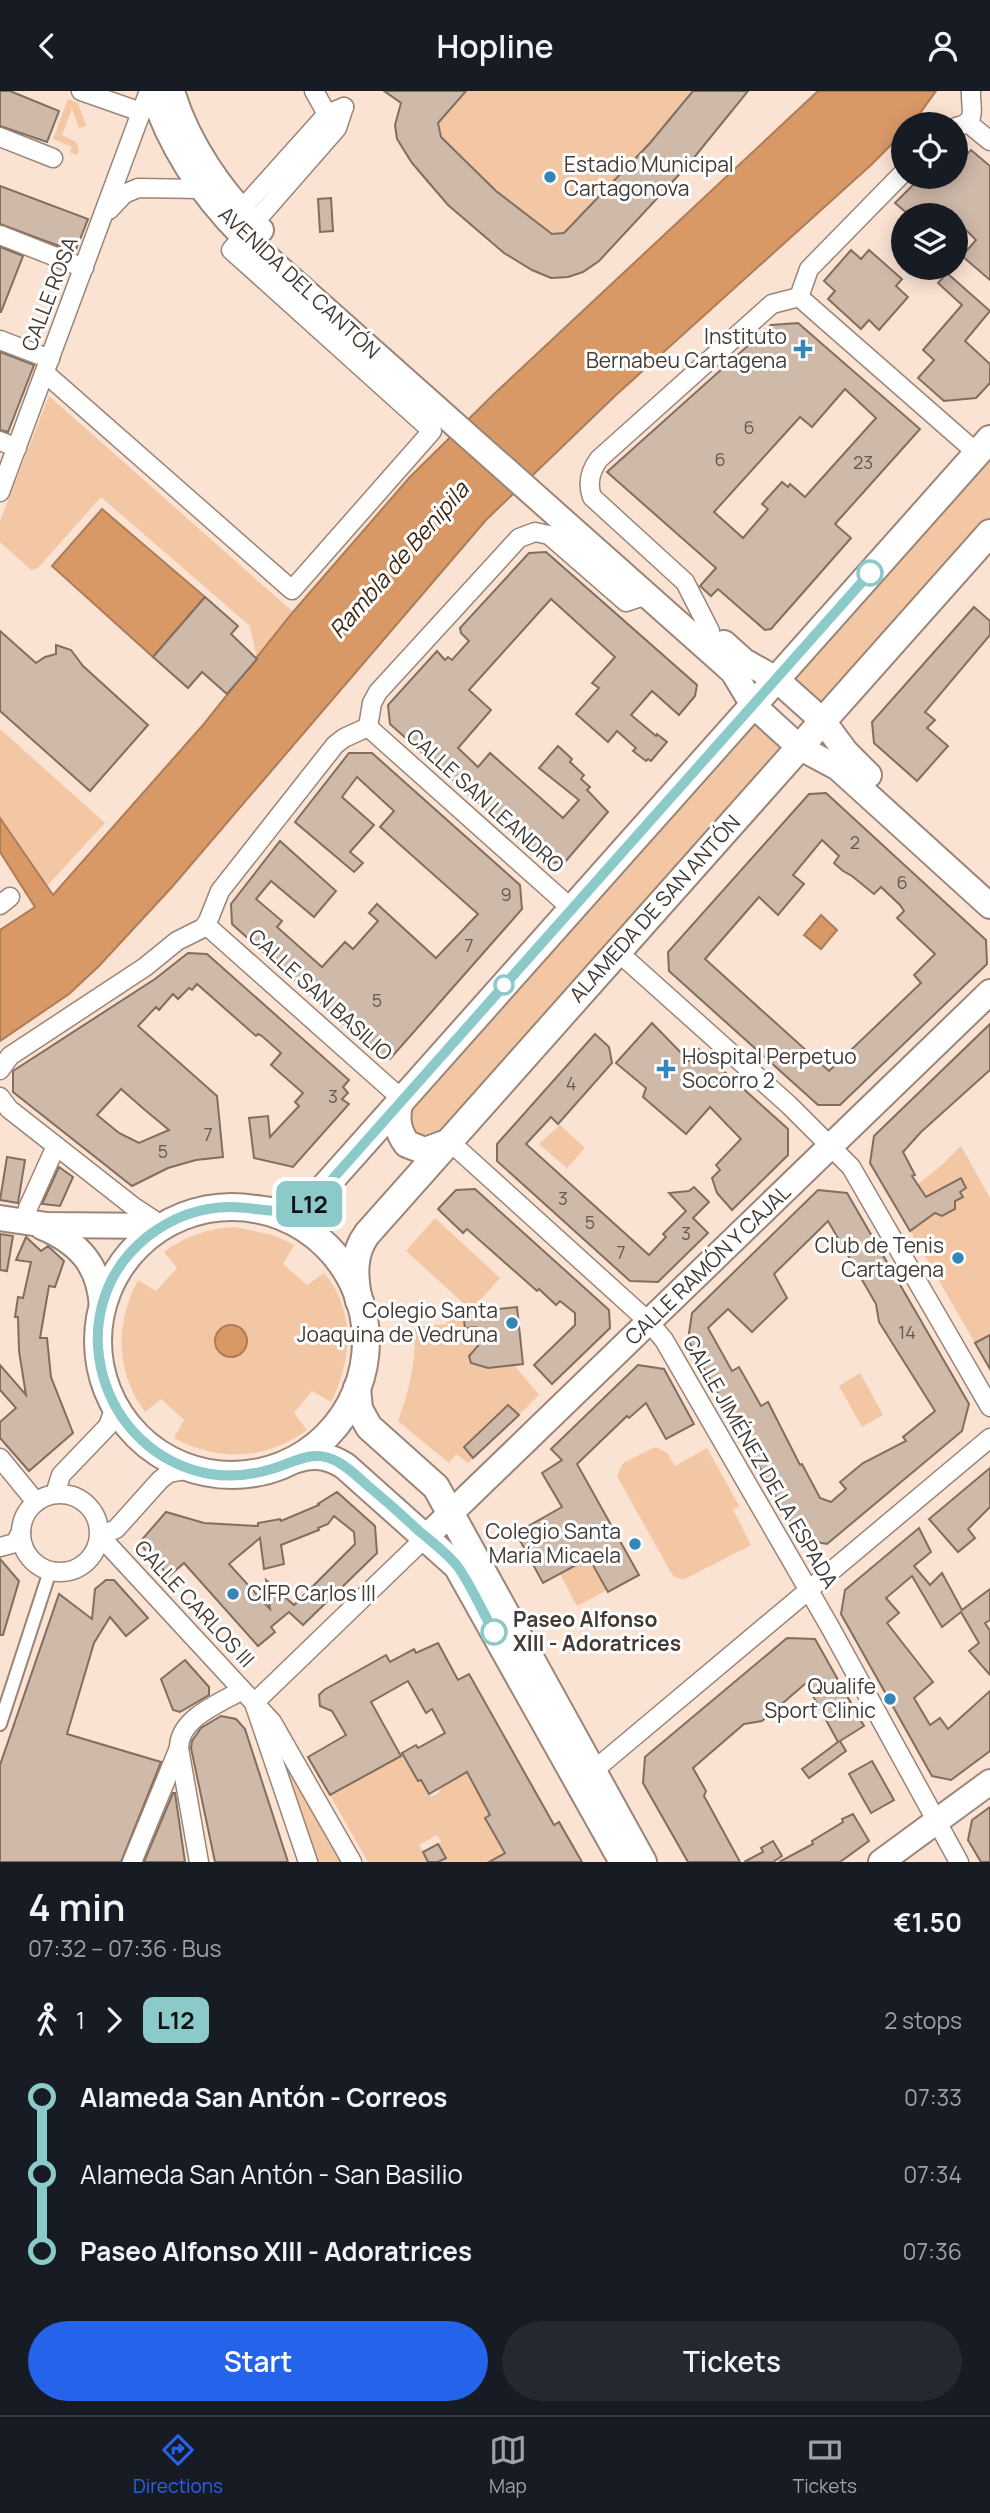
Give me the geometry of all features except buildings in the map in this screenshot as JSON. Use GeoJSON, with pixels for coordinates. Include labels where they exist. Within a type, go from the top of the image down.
{"type":"FeatureCollection","features":[{"type":"Feature","properties":{"kind":"main road","name":"AVENIDA DEL CANTÓN"},"geometry":{"type":"LineString","coordinates":[[172,91],[188,131],[246,223]]}},
{"type":"Feature","properties":{"kind":"main road","name":"AVENIDA DEL CANTÓN"},"geometry":{"type":"LineString","coordinates":[[147,98],[202,189],[246,223],[568,515]]}},
{"type":"Feature","properties":{"kind":"main road"},"geometry":{"type":"LineString","coordinates":[[102,1308],[113,1279],[124,1262],[142,1242],[163,1226],[181,1217],[209,1209],[233,1207],[282,1212],[306,1206],[983,446]]}},
{"type":"Feature","properties":{"kind":"main road"},"geometry":{"type":"LineString","coordinates":[[568,515],[647,595],[733,672],[753,705],[799,747],[838,768],[990,906]]}},
{"type":"Feature","properties":{"kind":"main road"},"geometry":{"type":"LineString","coordinates":[[568,515],[744,661],[776,679],[823,721],[858,765],[990,883]]}},
{"type":"Feature","properties":{"kind":"main road","name":"ALAMEDA DE SAN ANTÓN"},"geometry":{"type":"LineString","coordinates":[[359,1301],[355,1271],[363,1240],[990,533]]}},
{"type":"Feature","properties":{"kind":"main road","name":"CALLE RAMÓN Y CAJAL"},"geometry":{"type":"LineString","coordinates":[[426,1537],[990,992]]}},
{"type":"Feature","properties":{"kind":"main road"},"geometry":{"type":"LineString","coordinates":[[401,1101],[398,1126],[407,1144],[425,1151],[448,1142]]}},
{"type":"Feature","properties":{"kind":"main road"},"geometry":{"type":"LineString","coordinates":[[30,1223],[66,1239],[90,1262],[101,1289],[102,1308],[98,1335],[103,1378],[115,1407],[129,1427],[147,1445],[192,1469],[219,1475],[246,1475],[272,1469],[297,1458],[330,1433],[343,1416],[357,1388],[364,1362],[365,1343],[359,1301],[341,1265],[320,1241],[293,1223],[256,1209]]}},
{"type":"Feature","properties":{"kind":"main road"},"geometry":{"type":"LineString","coordinates":[[0,1218],[30,1223],[163,1226]]}},
{"type":"Feature","properties":{"kind":"main road"},"geometry":{"type":"LineString","coordinates":[[357,1388],[359,1409],[369,1427],[436,1487],[643,1862]]}},
{"type":"Feature","properties":{"kind":"main road"},"geometry":{"type":"LineString","coordinates":[[297,1458],[314,1455],[338,1462],[457,1566],[623,1862]]}},
{"type":"Feature","properties":{"kind":"main road"},"geometry":{"type":"LineString","coordinates":[[881,1862],[990,1781]]}},
{"type":"Feature","properties":{"kind":"street"},"geometry":{"type":"LineString","coordinates":[[81,91],[147,98]]}},
{"type":"Feature","properties":{"kind":"street"},"geometry":{"type":"LineString","coordinates":[[314,91],[327,114]]}},
{"type":"Feature","properties":{"kind":"street"},"geometry":{"type":"LineString","coordinates":[[968,117],[972,111],[971,91]]}},
{"type":"Feature","properties":{"kind":"street","name":"CALLE ROSA"},"geometry":{"type":"LineString","coordinates":[[0,492],[8,444],[47,366],[147,98]]}},
{"type":"Feature","properties":{"kind":"street"},"geometry":{"type":"LineString","coordinates":[[0,339],[47,366],[292,590],[432,431],[230,250],[246,223],[327,114],[344,107],[337,128],[246,223]]}},
{"type":"Feature","properties":{"kind":"street"},"geometry":{"type":"LineString","coordinates":[[968,128],[990,141]]}},
{"type":"Feature","properties":{"kind":"street"},"geometry":{"type":"LineString","coordinates":[[0,137],[53,158]]}},
{"type":"Feature","properties":{"kind":"street"},"geometry":{"type":"LineString","coordinates":[[799,297],[809,269],[891,185]]}},
{"type":"Feature","properties":{"kind":"street"},"geometry":{"type":"LineString","coordinates":[[104,215],[124,194],[138,188],[202,189]]}},
{"type":"Feature","properties":{"kind":"street"},"geometry":{"type":"LineString","coordinates":[[0,236],[84,268]]}},
{"type":"Feature","properties":{"kind":"street"},"geometry":{"type":"LineString","coordinates":[[799,297],[983,446]]}},
{"type":"Feature","properties":{"kind":"street"},"geometry":{"type":"LineString","coordinates":[[0,1070],[5,1060],[16,1051],[145,967],[177,941],[206,925],[220,891],[335,745],[368,727],[372,703],[378,692],[512,543],[529,534],[541,533],[568,515],[599,459],[772,304],[799,297]]}},
{"type":"Feature","properties":{"kind":"street","name":"CALLE SAN LEANDRO"},"geometry":{"type":"LineString","coordinates":[[368,727],[572,909]]}},
{"type":"Feature","properties":{"kind":"street","name":"CALLE SAN BASILIO"},"geometry":{"type":"LineString","coordinates":[[206,925],[401,1101]]}},
{"type":"Feature","properties":{"kind":"street"},"geometry":{"type":"LineString","coordinates":[[618,952],[852,1167],[990,1407]]}},
{"type":"Feature","properties":{"kind":"street"},"geometry":{"type":"LineString","coordinates":[[0,1097],[9,1109],[134,1207],[163,1226]]}},
{"type":"Feature","properties":{"kind":"street","name":"CALLE JIMÉNEZ DE LA ESPADA"},"geometry":{"type":"LineString","coordinates":[[448,1142],[649,1322],[664,1339],[959,1862]]}},
{"type":"Feature","properties":{"kind":"street"},"geometry":{"type":"LineString","coordinates":[[30,1223],[27,1208],[56,1146]]}},
{"type":"Feature","properties":{"kind":"street"},"geometry":{"type":"LineString","coordinates":[[55,1494],[61,1475],[108,1426],[115,1407]]}},
{"type":"Feature","properties":{"kind":"street"},"geometry":{"type":"LineString","coordinates":[[593,1771],[990,1438]]}},
{"type":"Feature","properties":{"kind":"street"},"geometry":{"type":"LineString","coordinates":[[0,1458],[36,1502]]}},
{"type":"Feature","properties":{"kind":"street"},"geometry":{"type":"LineString","coordinates":[[100,1536],[116,1529],[160,1480],[170,1473],[192,1469]]}},
{"type":"Feature","properties":{"kind":"street"},"geometry":{"type":"LineString","coordinates":[[0,1547],[15,1543],[26,1513],[36,1502],[55,1494],[68,1495],[85,1503],[96,1518],[100,1536],[95,1553],[86,1564],[69,1572],[41,1568],[24,1548],[21,1532]]}},
{"type":"Feature","properties":{"kind":"street","name":"CALLE CARLOS III"},"geometry":{"type":"LineString","coordinates":[[100,1536],[272,1722],[352,1862]]}},
{"type":"Feature","properties":{"kind":"street"},"geometry":{"type":"LineString","coordinates":[[198,1862],[179,1748],[180,1735],[189,1721],[248,1696],[426,1537]]}},
{"type":"Feature","properties":{"kind":"street"},"geometry":{"type":"LineString","coordinates":[[0,1724],[50,1571]]}},
{"type":"Feature","properties":{"kind":"street","name":"CALLE CARLOS III"},"geometry":{"type":"LineString","coordinates":[[248,1696],[308,1862]]}},
{"type":"Feature","properties":{"kind":"street"},"geometry":{"type":"LineString","coordinates":[[132,1862],[179,1748]]}},
{"type":"Feature","properties":{"kind":"shaded area","name":"Estadio Municipal Cartagonova"},"geometry":{"type":"Polygon","coordinates":[[[409,91],[748,91],[687,165],[599,261],[576,275],[556,278],[532,270],[486,239],[419,173],[404,153],[395,130],[398,112],[409,91]]]}},
{"type":"Feature","properties":{"kind":"shaded area"},"geometry":{"type":"Polygon","coordinates":[[[68,99],[78,103],[86,126],[79,128],[72,109],[62,135],[76,142],[79,149],[77,155],[70,152],[72,147],[53,139],[68,99]]]}},
{"type":"Feature","properties":{"kind":"shaded area"},"geometry":{"type":"Polygon","coordinates":[[[49,396],[293,612],[257,659],[250,626],[101,497],[38,568],[31,570],[0,542],[0,521],[49,396]]]}},
{"type":"Feature","properties":{"kind":"shaded area"},"geometry":{"type":"Polygon","coordinates":[[[990,439],[990,533],[823,721],[776,679],[990,439]]]}},
{"type":"Feature","properties":{"kind":"shaded area"},"geometry":{"type":"Polygon","coordinates":[[[753,705],[799,747],[432,1150],[397,1120],[753,705]]]}},
{"type":"Feature","properties":{"kind":"shaded area"},"geometry":{"type":"Polygon","coordinates":[[[0,729],[105,823],[46,887],[0,818],[0,729]]]}},
{"type":"Feature","properties":{"kind":"shaded area"},"geometry":{"type":"Polygon","coordinates":[[[560,1125],[585,1148],[567,1168],[539,1144],[560,1125]]]}},
{"type":"Feature","properties":{"kind":"shaded area","name":"Club de Tenis Cartagena"},"geometry":{"type":"Polygon","coordinates":[[[961,1146],[990,1198],[990,1335],[975,1343],[894,1203],[941,1166],[961,1146]]]}},
{"type":"Feature","properties":{"kind":"shaded area"},"geometry":{"type":"Polygon","coordinates":[[[435,1218],[500,1278],[471,1310],[406,1251],[435,1218]]]}},
{"type":"Feature","properties":{"kind":"shaded area"},"geometry":{"type":"Polygon","coordinates":[[[235,1227],[273,1235],[294,1245],[283,1264],[307,1285],[324,1273],[342,1303],[347,1336],[343,1370],[331,1402],[312,1391],[294,1413],[307,1430],[291,1440],[259,1452],[225,1454],[191,1446],[174,1438],[184,1420],[161,1399],[145,1412],[128,1380],[122,1330],[130,1297],[138,1280],[156,1291],[177,1268],[164,1252],[198,1234],[235,1227]]]}},
{"type":"Feature","properties":{"kind":"shaded area"},"geometry":{"type":"Polygon","coordinates":[[[448,1300],[463,1313],[465,1328],[476,1327],[479,1350],[470,1356],[471,1363],[481,1367],[488,1363],[490,1367],[514,1365],[539,1395],[519,1415],[508,1405],[464,1447],[473,1458],[468,1463],[456,1454],[449,1463],[398,1421],[411,1374],[415,1327],[447,1324],[444,1304],[448,1300]]]}},
{"type":"Feature","properties":{"kind":"shaded area"},"geometry":{"type":"Polygon","coordinates":[[[860,1373],[883,1415],[862,1427],[839,1386],[860,1373]]]}},
{"type":"Feature","properties":{"kind":"shaded area"},"geometry":{"type":"Polygon","coordinates":[[[655,1447],[667,1453],[675,1466],[707,1448],[739,1506],[733,1510],[751,1545],[683,1580],[673,1576],[617,1476],[623,1463],[655,1447]]]}},
{"type":"Feature","properties":{"kind":"shaded area"},"geometry":{"type":"Polygon","coordinates":[[[589,1558],[607,1590],[577,1606],[560,1574],[589,1558]]]}},
{"type":"Feature","properties":{"kind":"shaded area"},"geometry":{"type":"Polygon","coordinates":[[[285,1746],[352,1862],[308,1862],[271,1754],[285,1746]]]}},
{"type":"Feature","properties":{"kind":"shaded area"},"geometry":{"type":"Polygon","coordinates":[[[405,1751],[415,1769],[412,1771],[431,1797],[440,1792],[439,1788],[461,1776],[452,1759],[458,1756],[490,1815],[485,1818],[504,1853],[489,1862],[438,1862],[446,1858],[438,1844],[441,1842],[437,1835],[419,1845],[428,1862],[368,1862],[330,1795],[396,1759],[405,1751]]]}},
{"type":"Feature","properties":{"kind":"water","name":"Rambla de Benipila"},"geometry":{"type":"Polygon","coordinates":[[[818,91],[936,91],[921,112],[891,112],[891,145],[616,395],[486,520],[172,887],[99,966],[69,994],[0,1041],[0,930],[35,907],[0,852],[0,818],[53,895],[203,725],[293,612],[409,478],[494,394],[818,91]]]}},
{"type":"Feature","properties":{"kind":"water"},"geometry":{"type":"Polygon","coordinates":[[[102,509],[205,597],[153,657],[52,566],[102,509]]]}},
{"type":"Feature","properties":{"kind":"water"},"geometry":{"type":"Polygon","coordinates":[[[821,915],[837,930],[821,949],[804,935],[821,915]]]}},
{"type":"Feature","properties":{"kind":"water"},"geometry":{"type":"Polygon","coordinates":[[[231,1325],[242,1330],[247,1341],[242,1352],[231,1357],[220,1352],[215,1341],[220,1330],[231,1325]]]}},
{"type":"Feature","properties":{"kind":"bus line","name":"L12"},"geometry":{"type":"LineString","coordinates":[[494,1632],[457,1566],[387,1502],[338,1462],[314,1455],[297,1458],[264,1472],[219,1475],[184,1467],[147,1445],[122,1417],[110,1398],[103,1378],[98,1335],[105,1298],[113,1279],[129,1255],[148,1236],[174,1220],[198,1211],[221,1207],[282,1212],[295,1210],[313,1201],[870,573]]}},
{"type":"Feature","properties":{"kind":"place","name":"Estadio Municipal Cartagonova"},"geometry":{"type":"Point","coordinates":[550,177]}},
{"type":"Feature","properties":{"kind":"place","name":"Instituto Bernabeu Cartagena"},"geometry":{"type":"Point","coordinates":[803,349]}},
{"type":"Feature","properties":{"kind":"place","name":"Hospital Perpetuo Socorro 2"},"geometry":{"type":"Point","coordinates":[666,1069]}},
{"type":"Feature","properties":{"kind":"place","name":"Club de Tenis Cartagena"},"geometry":{"type":"Point","coordinates":[958,1258]}},
{"type":"Feature","properties":{"kind":"place","name":"Colegio Santa Joaquina de Vedruna"},"geometry":{"type":"Point","coordinates":[512,1323]}},
{"type":"Feature","properties":{"kind":"place","name":"Colegio Santa María Micaela"},"geometry":{"type":"Point","coordinates":[635,1544]}},
{"type":"Feature","properties":{"kind":"place","name":"CIFP Carlos III"},"geometry":{"type":"Point","coordinates":[233,1594]}},
{"type":"Feature","properties":{"kind":"place","name":"Paseo Alfonso XIII - Adoratrices"},"geometry":{"type":"Point","coordinates":[494,1632]}},
{"type":"Feature","properties":{"kind":"place","name":"Qualife Sport Clinic"},"geometry":{"type":"Point","coordinates":[890,1699]}}]}
